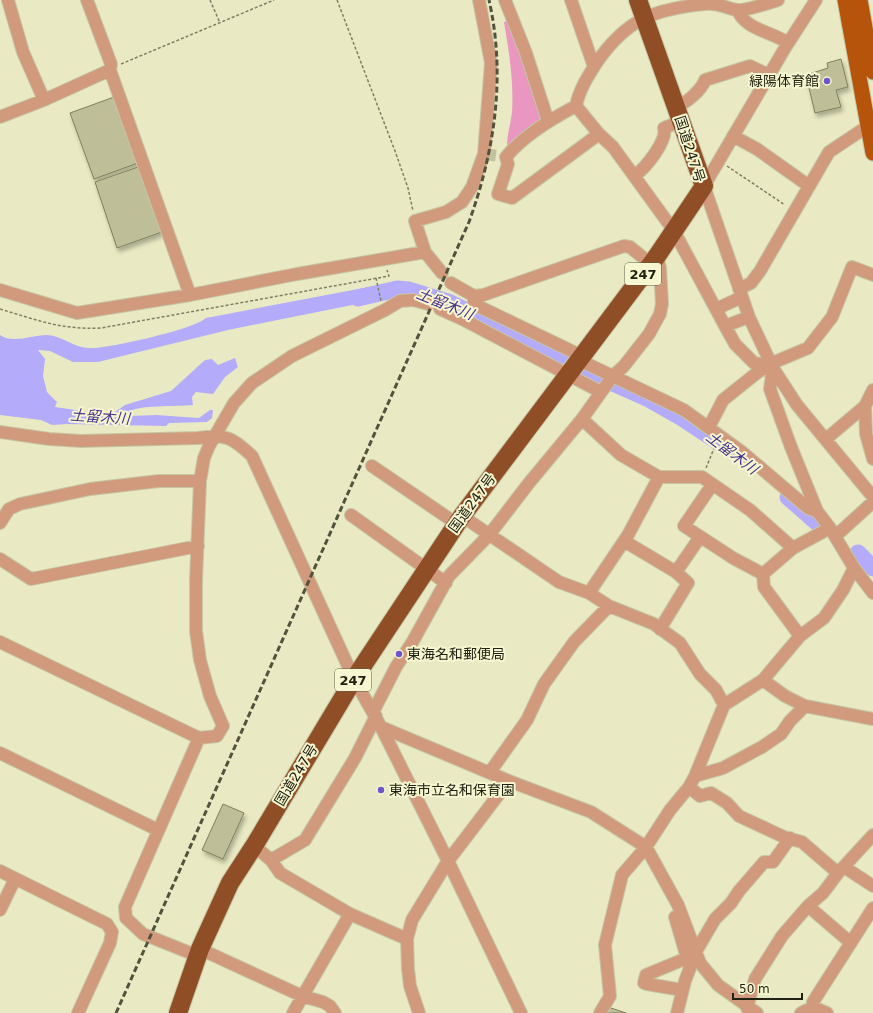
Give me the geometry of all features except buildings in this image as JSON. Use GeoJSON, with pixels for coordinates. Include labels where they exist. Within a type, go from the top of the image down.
{"type":"FeatureCollection","features":[{"type":"Feature","properties":{"kind":"highway","name":"国道247号"},"geometry":{"type":"LineString","coordinates":[[178,1013],[199,952],[230,883],[254,846],[354,679],[460,520],[654,260],[704,186],[638,0]]}},
{"type":"Feature","properties":{"kind":"main road"},"geometry":{"type":"LineString","coordinates":[[845,0],[873,153]]}},
{"type":"Feature","properties":{"kind":"main road"},"geometry":{"type":"LineString","coordinates":[[860,0],[868,13],[873,72]]}},
{"type":"Feature","properties":{"kind":"street"},"geometry":{"type":"LineString","coordinates":[[8,0],[23,52],[44,100]]}},
{"type":"Feature","properties":{"kind":"street"},"geometry":{"type":"LineString","coordinates":[[87,0],[111,64],[110,70],[190,295]]}},
{"type":"Feature","properties":{"kind":"street"},"geometry":{"type":"LineString","coordinates":[[442,273],[425,252],[415,221],[446,212],[462,202],[472,187],[484,154],[491,63],[480,0]]}},
{"type":"Feature","properties":{"kind":"street"},"geometry":{"type":"LineString","coordinates":[[505,0],[526,53],[548,121]]}},
{"type":"Feature","properties":{"kind":"street"},"geometry":{"type":"LineString","coordinates":[[571,0],[594,67]]}},
{"type":"Feature","properties":{"kind":"street"},"geometry":{"type":"LineString","coordinates":[[772,367],[754,363],[735,344],[674,231],[613,147],[599,134],[576,106],[578,95],[594,67],[611,43],[629,27],[644,18],[666,10],[714,2],[738,10],[778,0]]}},
{"type":"Feature","properties":{"kind":"street"},"geometry":{"type":"LineString","coordinates":[[816,0],[788,43],[704,186],[749,317],[772,367],[797,405],[826,438],[873,497]]}},
{"type":"Feature","properties":{"kind":"street"},"geometry":{"type":"LineString","coordinates":[[738,10],[748,23],[766,33],[778,36],[788,43]]}},
{"type":"Feature","properties":{"kind":"street"},"geometry":{"type":"LineString","coordinates":[[635,176],[654,154],[665,135],[664,128],[678,114],[682,105],[703,86],[705,80],[750,66],[769,75]]}},
{"type":"Feature","properties":{"kind":"street"},"geometry":{"type":"LineString","coordinates":[[0,117],[44,100],[110,70]]}},
{"type":"Feature","properties":{"kind":"street"},"geometry":{"type":"LineString","coordinates":[[576,106],[548,121],[512,150],[506,157],[508,164],[498,194],[512,198],[599,134]]}},
{"type":"Feature","properties":{"kind":"street"},"geometry":{"type":"LineString","coordinates":[[716,309],[741,293],[751,283],[829,152],[868,126]]}},
{"type":"Feature","properties":{"kind":"street"},"geometry":{"type":"LineString","coordinates":[[733,136],[757,149],[809,186]]}},
{"type":"Feature","properties":{"kind":"street"},"geometry":{"type":"LineString","coordinates":[[271,860],[305,840],[355,758],[377,718],[396,667],[413,642],[449,576],[489,535],[529,482],[582,419],[612,377],[624,366],[649,334],[660,314],[662,304],[660,268],[654,260],[630,247],[624,246],[483,295],[474,296],[451,283]]}},
{"type":"Feature","properties":{"kind":"street"},"geometry":{"type":"LineString","coordinates":[[0,290],[77,313],[190,295],[297,274],[425,252]]}},
{"type":"Feature","properties":{"kind":"street"},"geometry":{"type":"LineString","coordinates":[[709,427],[713,422],[723,400],[772,367],[802,351],[811,344],[832,317],[852,267],[873,275]]}},
{"type":"Feature","properties":{"kind":"street"},"geometry":{"type":"LineString","coordinates":[[474,296],[474,303],[480,308],[575,365],[602,390]]}},
{"type":"Feature","properties":{"kind":"street"},"geometry":{"type":"LineString","coordinates":[[0,642],[199,738],[218,736],[223,726],[210,696],[200,660],[196,631],[200,481],[204,458],[209,446],[234,403],[252,383],[292,356],[385,310],[400,301],[413,300],[428,304]]}},
{"type":"Feature","properties":{"kind":"street"},"geometry":{"type":"LineString","coordinates":[[440,309],[575,365],[612,377],[657,396],[684,410],[742,452],[808,508],[818,511]]}},
{"type":"Feature","properties":{"kind":"street"},"geometry":{"type":"LineString","coordinates":[[725,326],[749,317]]}},
{"type":"Feature","properties":{"kind":"street"},"geometry":{"type":"LineString","coordinates":[[772,367],[770,389],[791,447],[818,511],[833,531],[854,568],[873,593]]}},
{"type":"Feature","properties":{"kind":"street"},"geometry":{"type":"LineString","coordinates":[[826,438],[865,406],[873,390]]}},
{"type":"Feature","properties":{"kind":"street"},"geometry":{"type":"LineString","coordinates":[[865,406],[865,429],[873,458]]}},
{"type":"Feature","properties":{"kind":"street"},"geometry":{"type":"LineString","coordinates":[[582,419],[621,455],[659,478],[702,477],[750,510],[793,548]]}},
{"type":"Feature","properties":{"kind":"street"},"geometry":{"type":"LineString","coordinates":[[0,432],[50,439],[81,441],[198,438],[216,436],[236,441],[252,456],[354,679],[377,718],[448,860],[521,1013]]}},
{"type":"Feature","properties":{"kind":"street"},"geometry":{"type":"LineString","coordinates":[[372,466],[460,520],[489,535],[560,582],[589,593],[609,606],[654,624],[680,643],[700,674],[716,690],[724,705]]}},
{"type":"Feature","properties":{"kind":"street"},"geometry":{"type":"LineString","coordinates":[[589,593],[624,541],[659,478]]}},
{"type":"Feature","properties":{"kind":"street"},"geometry":{"type":"LineString","coordinates":[[0,523],[9,509],[20,504],[74,492],[159,481],[200,481]]}},
{"type":"Feature","properties":{"kind":"street"},"geometry":{"type":"LineString","coordinates":[[712,485],[684,526],[732,558],[763,574]]}},
{"type":"Feature","properties":{"kind":"street"},"geometry":{"type":"LineString","coordinates":[[763,574],[793,548],[833,531],[840,532],[873,502]]}},
{"type":"Feature","properties":{"kind":"street"},"geometry":{"type":"LineString","coordinates":[[351,516],[446,583]]}},
{"type":"Feature","properties":{"kind":"street"},"geometry":{"type":"LineString","coordinates":[[676,572],[700,537]]}},
{"type":"Feature","properties":{"kind":"street"},"geometry":{"type":"LineString","coordinates":[[624,541],[676,572],[688,583],[660,629]]}},
{"type":"Feature","properties":{"kind":"street"},"geometry":{"type":"LineString","coordinates":[[0,559],[31,579],[198,546]]}},
{"type":"Feature","properties":{"kind":"street"},"geometry":{"type":"LineString","coordinates":[[600,1013],[610,996],[605,945],[610,918],[622,875],[646,847],[670,810],[695,776],[724,705],[763,680],[800,636],[824,618],[843,590],[854,568]]}},
{"type":"Feature","properties":{"kind":"street"},"geometry":{"type":"LineString","coordinates":[[763,574],[764,587],[800,636]]}},
{"type":"Feature","properties":{"kind":"street"},"geometry":{"type":"LineString","coordinates":[[490,772],[527,720],[544,684],[574,642],[609,606]]}},
{"type":"Feature","properties":{"kind":"street"},"geometry":{"type":"LineString","coordinates":[[763,680],[785,696],[804,706],[873,719]]}},
{"type":"Feature","properties":{"kind":"street"},"geometry":{"type":"LineString","coordinates":[[695,776],[723,768],[762,747],[781,734],[790,721],[804,706]]}},
{"type":"Feature","properties":{"kind":"street"},"geometry":{"type":"LineString","coordinates":[[377,718],[490,772],[591,812],[646,847],[671,890],[691,954],[690,968],[682,990],[677,1013]]}},
{"type":"Feature","properties":{"kind":"street"},"geometry":{"type":"LineString","coordinates":[[199,738],[125,908],[126,918],[143,934],[199,952],[302,996],[330,1006],[335,1013]]}},
{"type":"Feature","properties":{"kind":"street"},"geometry":{"type":"LineString","coordinates":[[0,753],[158,830]]}},
{"type":"Feature","properties":{"kind":"street"},"geometry":{"type":"LineString","coordinates":[[418,1013],[410,986],[407,939],[412,920],[448,860],[509,780]]}},
{"type":"Feature","properties":{"kind":"street"},"geometry":{"type":"LineString","coordinates":[[688,787],[700,796],[712,793],[727,803],[740,816],[802,842],[841,870],[873,886]]}},
{"type":"Feature","properties":{"kind":"street"},"geometry":{"type":"LineString","coordinates":[[752,1010],[755,979],[782,936],[808,906],[823,893],[873,834]]}},
{"type":"Feature","properties":{"kind":"street"},"geometry":{"type":"LineString","coordinates":[[682,990],[647,984],[644,983],[644,979],[646,975],[691,954],[698,948],[715,919],[731,903],[739,891],[764,862],[773,862],[790,838]]}},
{"type":"Feature","properties":{"kind":"street"},"geometry":{"type":"LineString","coordinates":[[254,846],[271,860],[280,873],[350,914],[407,939]]}},
{"type":"Feature","properties":{"kind":"street"},"geometry":{"type":"LineString","coordinates":[[0,871],[99,919],[107,924],[112,932],[110,943],[78,1013]]}},
{"type":"Feature","properties":{"kind":"street"},"geometry":{"type":"LineString","coordinates":[[0,910],[15,879]]}},
{"type":"Feature","properties":{"kind":"street"},"geometry":{"type":"LineString","coordinates":[[808,906],[851,943]]}},
{"type":"Feature","properties":{"kind":"street"},"geometry":{"type":"LineString","coordinates":[[801,1013],[813,1007],[814,1002],[873,908]]}},
{"type":"Feature","properties":{"kind":"street"},"geometry":{"type":"LineString","coordinates":[[293,1013],[350,914]]}},
{"type":"Feature","properties":{"kind":"street"},"geometry":{"type":"LineString","coordinates":[[691,954],[718,985],[752,1010]]}},
{"type":"Feature","properties":{"kind":"street"},"geometry":{"type":"LineString","coordinates":[[813,1007],[827,1013]]}},
{"type":"Feature","properties":{"kind":"path"},"geometry":{"type":"LineString","coordinates":[[210,0],[220,23]]}},
{"type":"Feature","properties":{"kind":"path"},"geometry":{"type":"LineString","coordinates":[[110,70],[274,0]]}},
{"type":"Feature","properties":{"kind":"path"},"geometry":{"type":"LineString","coordinates":[[337,0],[395,151],[408,188],[415,221]]}},
{"type":"Feature","properties":{"kind":"path"},"geometry":{"type":"LineString","coordinates":[[718,161],[794,211]]}},
{"type":"Feature","properties":{"kind":"path"},"geometry":{"type":"LineString","coordinates":[[0,309],[54,326],[78,329],[101,328],[388,276]]}},
{"type":"Feature","properties":{"kind":"path"},"geometry":{"type":"LineString","coordinates":[[376,277],[381,303],[385,310]]}},
{"type":"Feature","properties":{"kind":"path"},"geometry":{"type":"LineString","coordinates":[[702,477],[715,446]]}},
{"type":"Feature","properties":{"kind":"shaded area"},"geometry":{"type":"Polygon","coordinates":[[[508,21],[543,118],[507,146],[512,112],[511,67],[504,22],[508,21]]]}},
{"type":"Feature","properties":{"kind":"water"},"geometry":{"type":"Polygon","coordinates":[[[379,285],[382,299],[228,330],[98,362],[73,362],[50,351],[38,350],[45,359],[43,376],[47,392],[57,402],[55,407],[104,414],[112,414],[125,405],[171,391],[205,360],[212,359],[218,365],[235,358],[238,367],[225,377],[213,394],[196,392],[192,397],[193,405],[139,408],[127,413],[130,416],[156,415],[199,418],[210,410],[213,410],[212,418],[207,422],[169,423],[166,426],[52,425],[41,420],[0,415],[0,335],[5,338],[17,339],[47,335],[58,337],[77,346],[97,348],[168,333],[198,323],[206,318],[379,285]]]}},
{"type":"Feature","properties":{"kind":"waterway","name":"土留木川"},"geometry":{"type":"LineString","coordinates":[[358,298],[397,289],[409,290],[448,302],[558,355],[579,368],[649,399],[679,416],[729,449]]}},
{"type":"Feature","properties":{"kind":"waterway","name":"土留木川"},"geometry":{"type":"LineString","coordinates":[[788,497],[821,526]]}},
{"type":"Feature","properties":{"kind":"waterway","name":"土留木川"},"geometry":{"type":"LineString","coordinates":[[858,553],[873,568]]}},
{"type":"Feature","properties":{"kind":"tunnel"},"geometry":{"type":"LineString","coordinates":[[484,154],[506,157]]}},
{"type":"Feature","properties":{"kind":"railway"},"geometry":{"type":"LineString","coordinates":[[116,1013],[469,222],[485,167],[495,112],[497,56],[489,0]]}},
{"type":"Feature","properties":{"kind":"place","name":"緑陽体育館"},"geometry":{"type":"Point","coordinates":[827,81]}},
{"type":"Feature","properties":{"kind":"place","name":"東海名和郵便局"},"geometry":{"type":"Point","coordinates":[399,654]}},
{"type":"Feature","properties":{"kind":"place","name":"東海市立名和保育園"},"geometry":{"type":"Point","coordinates":[381,790]}}]}
